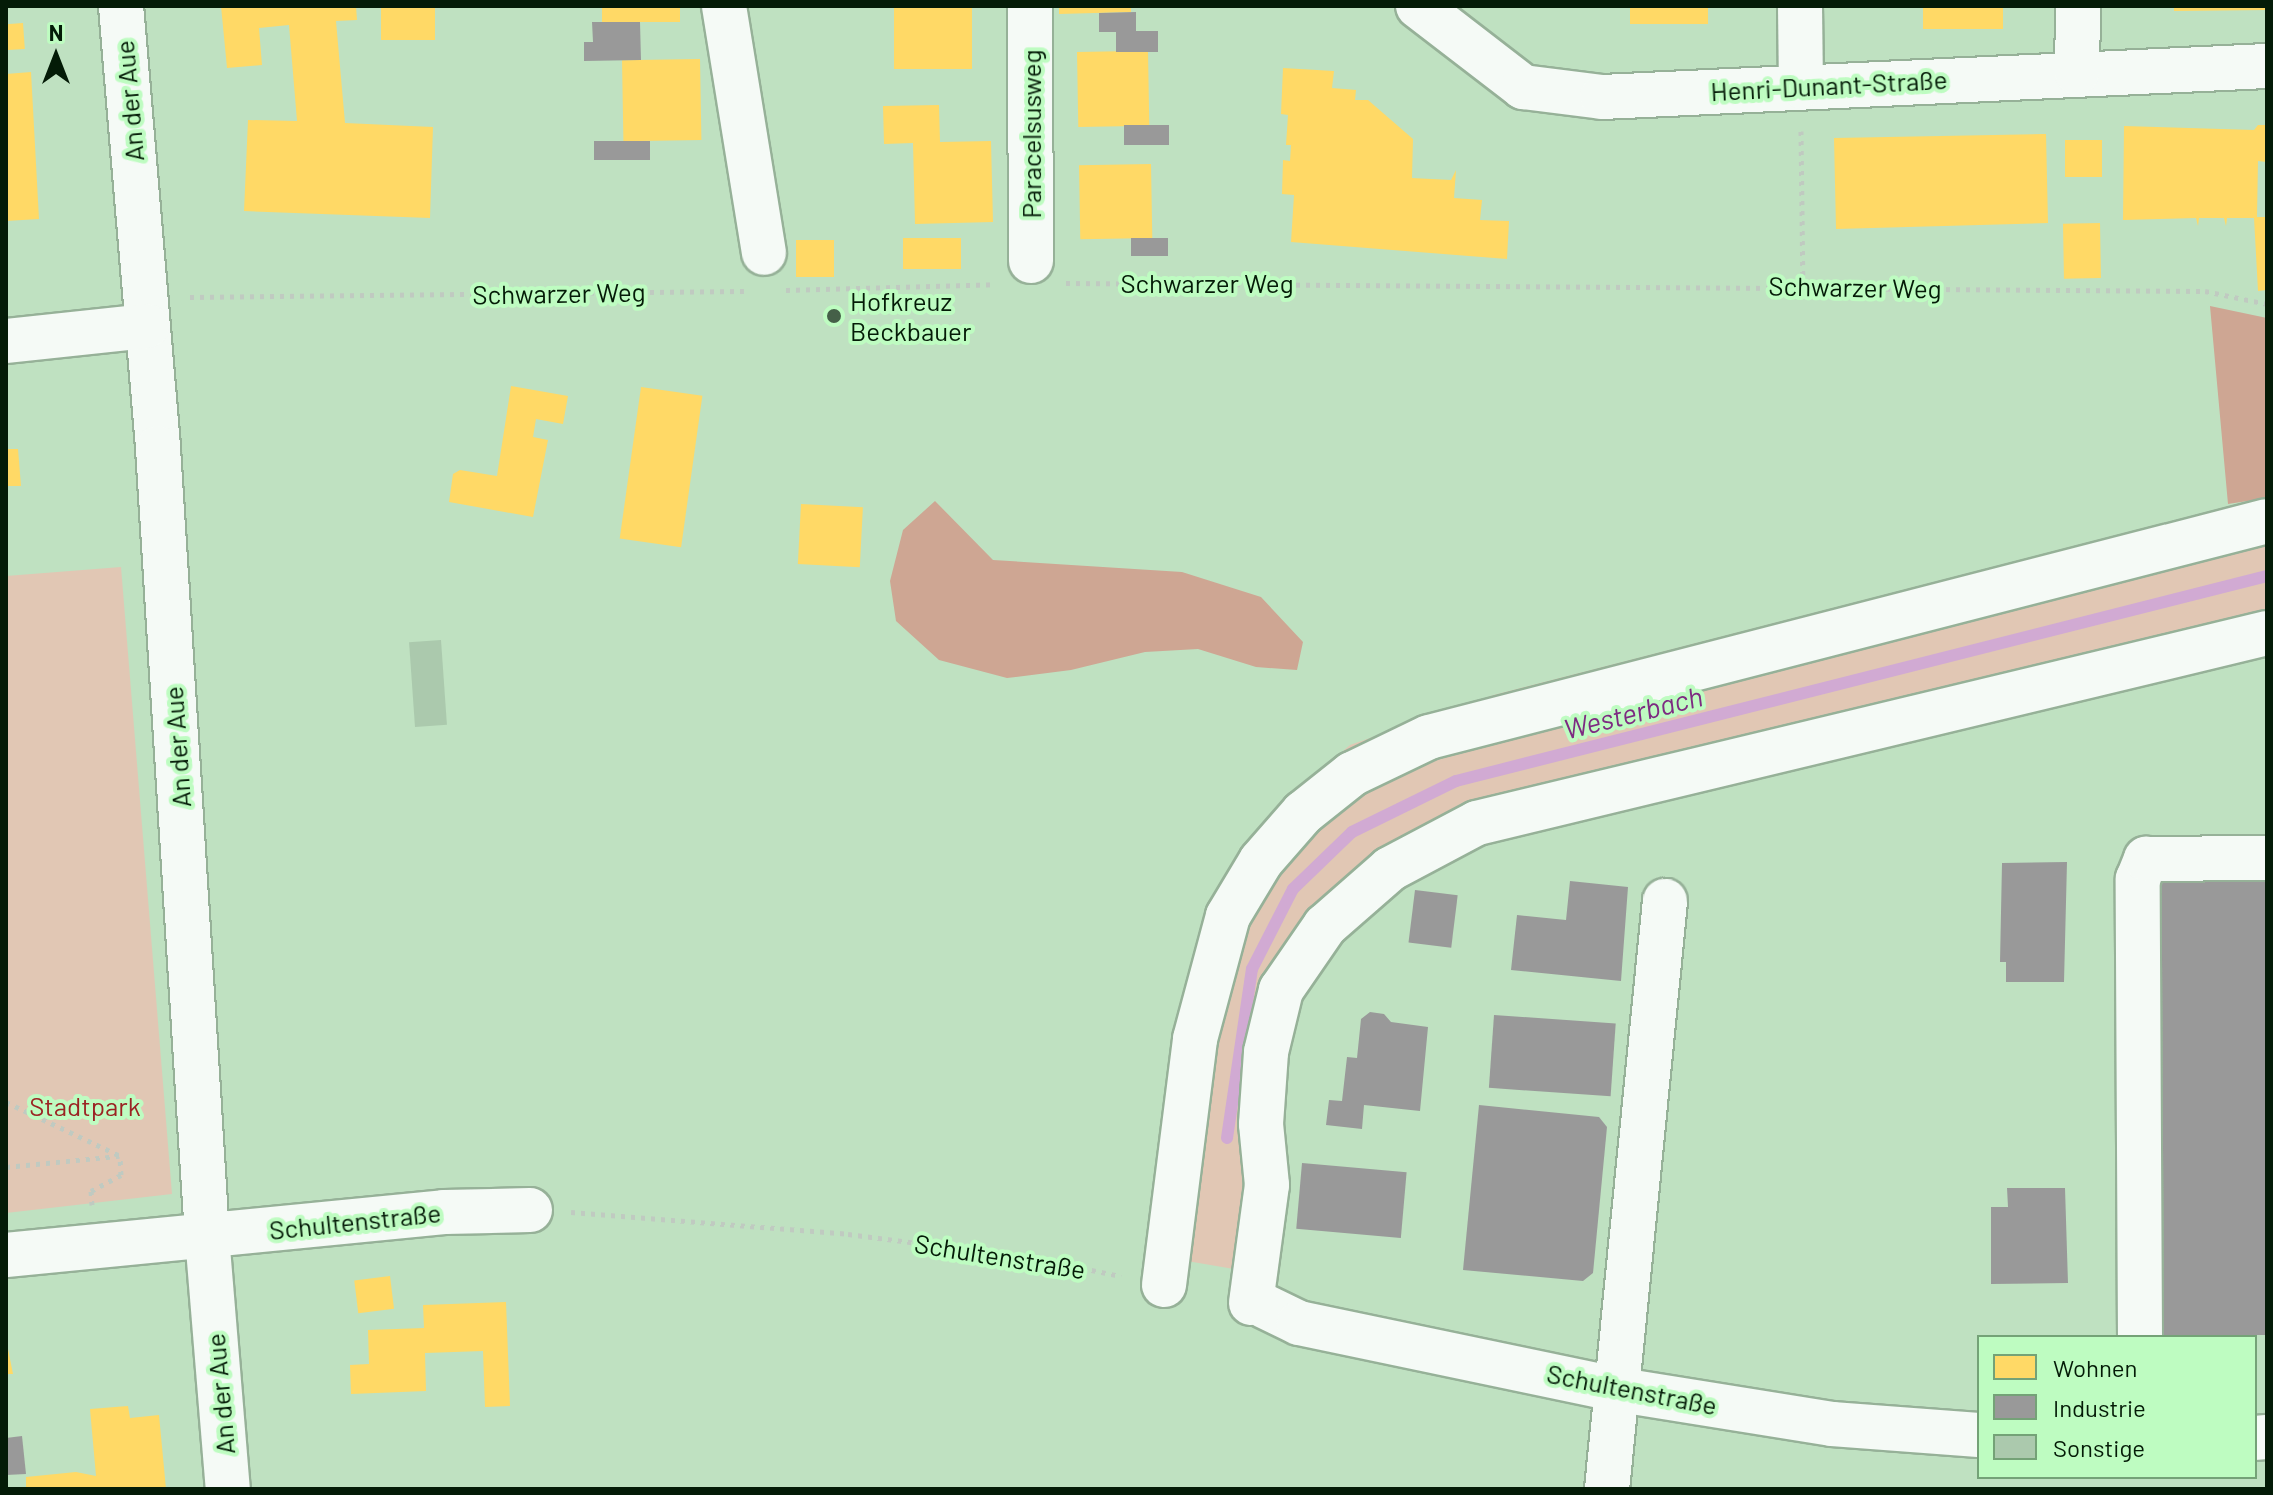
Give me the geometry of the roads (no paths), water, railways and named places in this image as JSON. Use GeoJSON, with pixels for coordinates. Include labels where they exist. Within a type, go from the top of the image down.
{"type":"FeatureCollection","features":[{"type":"Feature","properties":{"kind":"street","name":"An der Aue"},"geometry":{"type":"LineString","coordinates":[[121,6],[146,312],[207,1236],[228,1489]]}},
{"type":"Feature","properties":{"kind":"street"},"geometry":{"type":"LineString","coordinates":[[724,6],[764,278]]}},
{"type":"Feature","properties":{"kind":"street","name":"Paracelsusweg"},"geometry":{"type":"LineString","coordinates":[[1030,6],[1032,276]]}},
{"type":"Feature","properties":{"kind":"street","name":"Henri-Dunant-Straße"},"geometry":{"type":"LineString","coordinates":[[1418,6],[1523,87],[1602,97],[2267,66]]}},
{"type":"Feature","properties":{"kind":"street"},"geometry":{"type":"LineString","coordinates":[[1800,6],[1801,86]]}},
{"type":"Feature","properties":{"kind":"street"},"geometry":{"type":"LineString","coordinates":[[2077,73],[2078,6]]}},
{"type":"Feature","properties":{"kind":"street"},"geometry":{"type":"LineString","coordinates":[[6,341],[146,312]]}},
{"type":"Feature","properties":{"kind":"street"},"geometry":{"type":"LineString","coordinates":[[1164,1285],[1195,1039],[1228,916],[1261,861],[1303,813],[1352,774],[1429,737],[2267,521]]}},
{"type":"Feature","properties":{"kind":"street","name":"Schultenstraße"},"geometry":{"type":"LineString","coordinates":[[1977,1435],[1832,1424],[1614,1389],[1299,1323],[1258,1304],[1267,1185],[1261,1124],[1266,1052],[1281,990],[1325,926],[1390,869],[1477,823],[2267,633]]}},
{"type":"Feature","properties":{"kind":"street"},"geometry":{"type":"LineString","coordinates":[[2140,1335],[2138,879],[2146,859],[2267,858]]}},
{"type":"Feature","properties":{"kind":"street"},"geometry":{"type":"LineString","coordinates":[[1607,1489],[1614,1389],[1665,901]]}},
{"type":"Feature","properties":{"kind":"street","name":"Schultenstraße"},"geometry":{"type":"LineString","coordinates":[[6,1255],[444,1212],[530,1210]]}},
{"type":"Feature","properties":{"kind":"waterway","name":"Westerbach"},"geometry":{"type":"LineString","coordinates":[[1227,1138],[1252,969],[1293,889],[1352,832],[1456,781],[2267,576]]}},
{"type":"Feature","properties":{"kind":"place","name":"Hofkreuz Beckbauer"},"geometry":{"type":"Point","coordinates":[834,316]}},
{"type":"Feature","properties":{"kind":"park label","name":"Stadtpark"},"geometry":{"type":"Point","coordinates":[85,1106]}}]}
